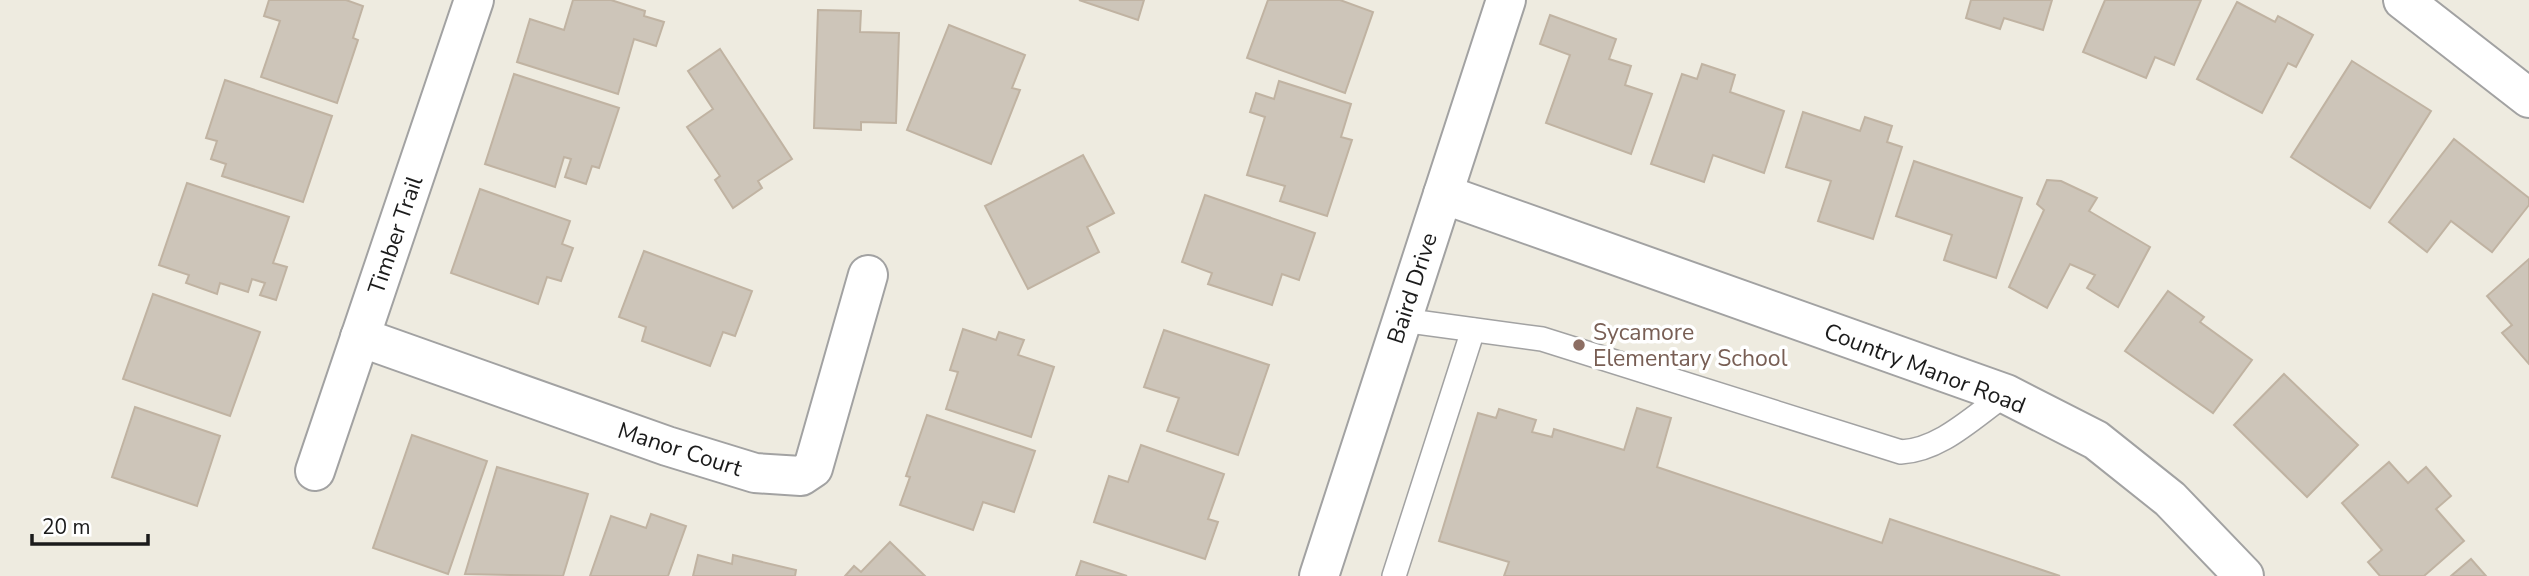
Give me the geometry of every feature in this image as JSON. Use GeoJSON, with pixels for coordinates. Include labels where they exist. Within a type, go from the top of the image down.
{"type":"FeatureCollection","features":[{"type":"Feature","properties":{"kind":"street","name":"Timber Trail"},"geometry":{"type":"LineString","coordinates":[[315,471],[474,0]]}},
{"type":"Feature","properties":{"kind":"street","name":"Baird Drive"},"geometry":{"type":"LineString","coordinates":[[1319,576],[1506,0]]}},
{"type":"Feature","properties":{"kind":"street"},"geometry":{"type":"LineString","coordinates":[[2403,0],[2529,98]]}},
{"type":"Feature","properties":{"kind":"street","name":"Country Manor Road"},"geometry":{"type":"LineString","coordinates":[[1443,194],[2006,394],[2095,440],[2170,499],[2244,576]]}},
{"type":"Feature","properties":{"kind":"street","name":"Manor Court"},"geometry":{"type":"LineString","coordinates":[[360,337],[667,446],[755,473],[800,475],[813,468],[868,275]]}},
{"type":"Feature","properties":{"kind":"lane"},"geometry":{"type":"LineString","coordinates":[[1402,320],[1542,339],[1901,452],[1920,451],[1938,443],[2006,394]]}},
{"type":"Feature","properties":{"kind":"lane"},"geometry":{"type":"LineString","coordinates":[[1394,576],[1473,330]]}},
{"type":"Feature","properties":{"kind":"building"},"geometry":{"type":"Polygon","coordinates":[[[269,0],[346,0],[363,6],[353,38],[358,40],[337,103],[261,77],[280,21],[264,16],[269,0]]]}},
{"type":"Feature","properties":{"kind":"building"},"geometry":{"type":"Polygon","coordinates":[[[573,0],[611,0],[645,11],[644,16],[664,22],[656,46],[634,39],[618,94],[517,62],[530,19],[564,30],[573,0]]]}},
{"type":"Feature","properties":{"kind":"building"},"geometry":{"type":"Polygon","coordinates":[[[1079,0],[1144,0],[1138,20],[1079,0]]]}},
{"type":"Feature","properties":{"kind":"building"},"geometry":{"type":"Polygon","coordinates":[[[1268,0],[1340,0],[1373,12],[1345,93],[1247,58],[1268,0]]]}},
{"type":"Feature","properties":{"kind":"building"},"geometry":{"type":"Polygon","coordinates":[[[1971,0],[2052,0],[2043,30],[2004,18],[2000,29],[1966,18],[1971,0]]]}},
{"type":"Feature","properties":{"kind":"building"},"geometry":{"type":"Polygon","coordinates":[[[2105,0],[2201,0],[2174,65],[2155,57],[2146,78],[2083,52],[2105,0]]]}},
{"type":"Feature","properties":{"kind":"building"},"geometry":{"type":"Polygon","coordinates":[[[2237,2],[2275,22],[2278,16],[2313,35],[2296,67],[2288,63],[2262,113],[2197,79],[2237,2]]]}},
{"type":"Feature","properties":{"kind":"building"},"geometry":{"type":"Polygon","coordinates":[[[818,10],[861,11],[860,32],[899,33],[896,123],[861,122],[861,130],[814,128],[818,10]]]}},
{"type":"Feature","properties":{"kind":"building"},"geometry":{"type":"Polygon","coordinates":[[[1550,15],[1616,39],[1609,59],[1631,66],[1625,85],[1652,94],[1631,154],[1546,123],[1570,55],[1540,44],[1550,15]]]}},
{"type":"Feature","properties":{"kind":"building"},"geometry":{"type":"Polygon","coordinates":[[[949,25],[1025,55],[1012,88],[1020,90],[991,164],[907,130],[949,25]]]}},
{"type":"Feature","properties":{"kind":"building"},"geometry":{"type":"Polygon","coordinates":[[[720,49],[792,159],[758,181],[762,188],[733,208],[715,180],[720,176],[687,127],[713,109],[688,71],[720,49]]]}},
{"type":"Feature","properties":{"kind":"building"},"geometry":{"type":"Polygon","coordinates":[[[2352,61],[2431,111],[2370,208],[2291,157],[2352,61]]]}},
{"type":"Feature","properties":{"kind":"building"},"geometry":{"type":"Polygon","coordinates":[[[1702,64],[1735,75],[1730,92],[1784,111],[1764,173],[1713,155],[1704,182],[1651,164],[1682,74],[1697,79],[1702,64]]]}},
{"type":"Feature","properties":{"kind":"building"},"geometry":{"type":"Polygon","coordinates":[[[514,74],[619,108],[599,168],[592,166],[586,184],[565,177],[571,159],[564,157],[555,187],[485,164],[514,74]]]}},
{"type":"Feature","properties":{"kind":"building"},"geometry":{"type":"Polygon","coordinates":[[[225,80],[332,116],[303,202],[222,176],[226,164],[211,159],[217,141],[206,138],[225,80]]]}},
{"type":"Feature","properties":{"kind":"building"},"geometry":{"type":"Polygon","coordinates":[[[1279,81],[1351,104],[1341,137],[1352,140],[1327,216],[1280,201],[1285,186],[1247,175],[1265,117],[1250,112],[1256,93],[1274,99],[1279,81]]]}},
{"type":"Feature","properties":{"kind":"building"},"geometry":{"type":"Polygon","coordinates":[[[1803,112],[1860,131],[1865,117],[1892,126],[1887,142],[1902,147],[1873,239],[1818,221],[1831,181],[1786,167],[1803,112]]]}},
{"type":"Feature","properties":{"kind":"building"},"geometry":{"type":"Polygon","coordinates":[[[2454,139],[2529,198],[2529,205],[2492,252],[2451,221],[2427,252],[2389,222],[2454,139]]]}},
{"type":"Feature","properties":{"kind":"building"},"geometry":{"type":"Polygon","coordinates":[[[1083,155],[1114,213],[1087,227],[1099,252],[1028,289],[985,206],[1083,155]]]}},
{"type":"Feature","properties":{"kind":"building"},"geometry":{"type":"Polygon","coordinates":[[[1914,161],[2022,198],[1996,278],[1944,260],[1952,235],[1896,216],[1914,161]]]}},
{"type":"Feature","properties":{"kind":"building"},"geometry":{"type":"Polygon","coordinates":[[[2047,180],[2061,181],[2097,198],[2089,211],[2150,247],[2118,307],[2087,288],[2095,275],[2070,264],[2047,308],[2009,287],[2044,210],[2037,204],[2047,180]]]}},
{"type":"Feature","properties":{"kind":"building"},"geometry":{"type":"Polygon","coordinates":[[[187,183],[289,217],[273,263],[287,267],[276,300],[260,295],[265,283],[252,279],[248,292],[220,283],[217,294],[186,283],[189,275],[159,265],[187,183]]]}},
{"type":"Feature","properties":{"kind":"building"},"geometry":{"type":"Polygon","coordinates":[[[480,189],[570,221],[562,244],[573,248],[561,281],[547,277],[538,304],[451,273],[480,189]]]}},
{"type":"Feature","properties":{"kind":"building"},"geometry":{"type":"Polygon","coordinates":[[[1205,195],[1315,233],[1299,280],[1282,274],[1272,305],[1208,284],[1212,273],[1182,262],[1205,195]]]}},
{"type":"Feature","properties":{"kind":"building"},"geometry":{"type":"Polygon","coordinates":[[[644,251],[752,291],[735,336],[723,332],[710,366],[642,341],[646,327],[619,317],[644,251]]]}},
{"type":"Feature","properties":{"kind":"building"},"geometry":{"type":"Polygon","coordinates":[[[2529,259],[2529,364],[2502,333],[2512,325],[2487,296],[2529,259]]]}},
{"type":"Feature","properties":{"kind":"building"},"geometry":{"type":"Polygon","coordinates":[[[2168,291],[2204,317],[2200,322],[2252,360],[2213,413],[2125,351],[2168,291]]]}},
{"type":"Feature","properties":{"kind":"building"},"geometry":{"type":"Polygon","coordinates":[[[153,294],[260,332],[230,416],[123,379],[153,294]]]}},
{"type":"Feature","properties":{"kind":"building"},"geometry":{"type":"Polygon","coordinates":[[[963,329],[996,340],[999,332],[1024,340],[1018,355],[1054,367],[1031,437],[946,409],[958,372],[950,370],[963,329]]]}},
{"type":"Feature","properties":{"kind":"building"},"geometry":{"type":"Polygon","coordinates":[[[1164,330],[1269,365],[1238,455],[1167,431],[1179,398],[1144,387],[1164,330]]]}},
{"type":"Feature","properties":{"kind":"building"},"geometry":{"type":"Polygon","coordinates":[[[2284,374],[2358,445],[2307,497],[2234,425],[2284,374]]]}},
{"type":"Feature","properties":{"kind":"building"},"geometry":{"type":"Polygon","coordinates":[[[135,407],[220,436],[197,506],[112,477],[135,407]]]}},
{"type":"Feature","properties":{"kind":"building"},"geometry":{"type":"Polygon","coordinates":[[[1637,408],[1671,418],[1657,467],[1882,543],[1890,519],[2060,576],[1504,576],[1509,562],[1439,541],[1478,413],[1496,418],[1499,409],[1536,420],[1532,432],[1552,437],[1554,429],[1624,450],[1637,408]]]}},
{"type":"Feature","properties":{"kind":"building"},"geometry":{"type":"Polygon","coordinates":[[[927,415],[1035,451],[1014,512],[983,502],[973,530],[900,505],[910,477],[906,476],[927,415]]]}},
{"type":"Feature","properties":{"kind":"building"},"geometry":{"type":"Polygon","coordinates":[[[412,435],[487,461],[448,574],[373,548],[412,435]]]}},
{"type":"Feature","properties":{"kind":"building"},"geometry":{"type":"Polygon","coordinates":[[[1141,445],[1224,474],[1208,519],[1218,522],[1205,559],[1094,522],[1109,476],[1128,482],[1141,445]]]}},
{"type":"Feature","properties":{"kind":"building"},"geometry":{"type":"Polygon","coordinates":[[[2389,462],[2408,483],[2426,467],[2451,496],[2436,509],[2464,541],[2424,576],[2380,576],[2368,562],[2382,550],[2342,503],[2389,462]]]}},
{"type":"Feature","properties":{"kind":"building"},"geometry":{"type":"Polygon","coordinates":[[[497,467],[588,494],[563,576],[465,574],[497,467]]]}},
{"type":"Feature","properties":{"kind":"building"},"geometry":{"type":"Polygon","coordinates":[[[651,514],[686,526],[668,576],[590,576],[611,516],[646,528],[651,514]]]}},
{"type":"Feature","properties":{"kind":"building"},"geometry":{"type":"Polygon","coordinates":[[[890,542],[925,576],[845,576],[854,566],[861,572],[890,542]]]}},
{"type":"Feature","properties":{"kind":"building"},"geometry":{"type":"Polygon","coordinates":[[[698,555],[732,564],[733,555],[796,570],[795,576],[693,576],[698,555]]]}},
{"type":"Feature","properties":{"kind":"building"},"geometry":{"type":"Polygon","coordinates":[[[2471,559],[2486,576],[2451,576],[2471,559]]]}},
{"type":"Feature","properties":{"kind":"building"},"geometry":{"type":"Polygon","coordinates":[[[1081,561],[1127,576],[1076,576],[1081,561]]]}},
{"type":"Feature","properties":{"kind":"place","name":"Sycamore Elementary School"},"geometry":{"type":"Point","coordinates":[1579,345]}}]}
